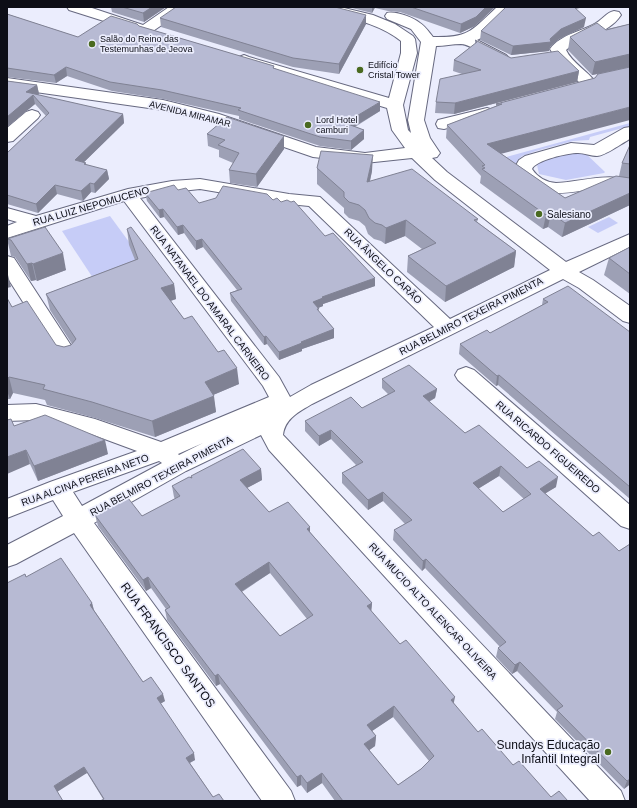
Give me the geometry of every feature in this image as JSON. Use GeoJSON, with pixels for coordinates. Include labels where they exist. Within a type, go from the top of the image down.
{"type":"FeatureCollection","features":[{"type":"Feature","properties":{"kind":"street"},"geometry":{"type":"LineString","coordinates":[[74,7],[160,34]]}},
{"type":"Feature","properties":{"kind":"street"},"geometry":{"type":"LineString","coordinates":[[145,30],[179,7]]}},
{"type":"Feature","properties":{"kind":"street"},"geometry":{"type":"LineString","coordinates":[[324,7],[386,25],[401,33],[408,39],[409,53],[395,105],[400,130],[416,152],[442,176],[566,269]]}},
{"type":"Feature","properties":{"kind":"street"},"geometry":{"type":"LineString","coordinates":[[360,7],[401,19],[416,26],[429,41],[446,42],[462,40],[476,34],[505,7]]}},
{"type":"Feature","properties":{"kind":"street"},"geometry":{"type":"LineString","coordinates":[[552,97],[586,87],[595,82],[585,78],[561,55],[558,50],[560,46],[607,23],[614,15]]}},
{"type":"Feature","properties":{"kind":"street"},"geometry":{"type":"LineString","coordinates":[[462,40],[474,43],[504,61],[514,62]]}},
{"type":"Feature","properties":{"kind":"street"},"geometry":{"type":"LineString","coordinates":[[429,41],[416,120],[417,128],[425,146],[448,168],[576,279],[586,284],[630,316]]}},
{"type":"Feature","properties":{"kind":"street"},"geometry":{"type":"LineString","coordinates":[[426,60],[463,50],[479,56],[488,56],[491,53]]}},
{"type":"Feature","properties":{"kind":"street"},"geometry":{"type":"LineString","coordinates":[[228,55],[395,105]]}},
{"type":"Feature","properties":{"kind":"street"},"geometry":{"type":"LineString","coordinates":[[545,57],[561,55]]}},
{"type":"Feature","properties":{"kind":"street","name":"AVENIDA MIRAMAR"},"geometry":{"type":"LineString","coordinates":[[7,83],[163,105],[212,117],[313,152],[364,158],[416,152]]}},
{"type":"Feature","properties":{"kind":"street"},"geometry":{"type":"LineString","coordinates":[[444,124],[498,110]]}},
{"type":"Feature","properties":{"kind":"street"},"geometry":{"type":"LineString","coordinates":[[10,130],[32,115]]}},
{"type":"Feature","properties":{"kind":"street"},"geometry":{"type":"LineString","coordinates":[[596,151],[630,132]]}},
{"type":"Feature","properties":{"kind":"street"},"geometry":{"type":"LineString","coordinates":[[609,182],[600,157],[596,151],[584,147],[573,147],[531,160],[525,164],[523,169],[525,174],[531,179],[539,185],[548,188],[561,188],[609,182],[630,186]]}},
{"type":"Feature","properties":{"kind":"street","name":"RUA LUIZ NEPOMUCENO"},"geometry":{"type":"LineString","coordinates":[[7,232],[128,194],[155,188],[200,184],[289,199],[314,201],[319,204]]}},
{"type":"Feature","properties":{"kind":"street","name":"RUA NATANAEL DO AMARAL CARNEIRO"},"geometry":{"type":"LineString","coordinates":[[128,194],[271,382],[280,408]]}},
{"type":"Feature","properties":{"kind":"street","name":"RUA ÂNGELO CARÃO"},"geometry":{"type":"LineString","coordinates":[[319,204],[448,328]]}},
{"type":"Feature","properties":{"kind":"street"},"geometry":{"type":"LineString","coordinates":[[7,213],[36,222]]}},
{"type":"Feature","properties":{"kind":"street","name":"RUA BELMIRO TEXEIRA PIMENTA"},"geometry":{"type":"LineString","coordinates":[[7,557],[78,520],[170,458],[280,408],[290,407],[313,394],[566,269],[630,240]]}},
{"type":"Feature","properties":{"kind":"street"},"geometry":{"type":"LineString","coordinates":[[7,262],[16,294],[67,355]]}},
{"type":"Feature","properties":{"kind":"street","name":"RUA RICARDO FIGUEIREDO"},"geometry":{"type":"LineString","coordinates":[[466,375],[630,520]]}},
{"type":"Feature","properties":{"kind":"street","name":"RUA MUCIO ALTO ALENCAR OLIVEIRA"},"geometry":{"type":"LineString","coordinates":[[280,408],[272,427],[272,435],[276,444],[610,801]]}},
{"type":"Feature","properties":{"kind":"street"},"geometry":{"type":"LineString","coordinates":[[7,413],[36,412],[95,426],[170,458]]}},
{"type":"Feature","properties":{"kind":"street","name":"RUA ALCINA PEREIRA NETO"},"geometry":{"type":"LineString","coordinates":[[7,509],[58,488],[170,458]]}},
{"type":"Feature","properties":{"kind":"street","name":"RUA FRANCISCO SANTOS"},"geometry":{"type":"LineString","coordinates":[[58,488],[78,520],[280,801]]}},
{"type":"Feature","properties":{"kind":"shaded area"},"geometry":{"type":"Polygon","coordinates":[[[630,123],[630,126],[590,137],[589,140],[573,141],[522,156],[517,161],[516,165],[503,158],[630,123]]]}},
{"type":"Feature","properties":{"kind":"shaded area"},"geometry":{"type":"Polygon","coordinates":[[[582,150],[605,172],[604,173],[566,180],[539,174],[536,160],[582,150]]]}},
{"type":"Feature","properties":{"kind":"shaded area"},"geometry":{"type":"Polygon","coordinates":[[[110,216],[143,261],[93,278],[62,231],[110,216]]]}},
{"type":"Feature","properties":{"kind":"shaded area"},"geometry":{"type":"Polygon","coordinates":[[[609,217],[618,223],[598,233],[588,227],[609,217]]]}},
{"type":"Feature","properties":{"kind":"building"},"geometry":{"type":"Polygon","coordinates":[[[122,7],[152,7],[143,13],[122,7]]]}},
{"type":"Feature","properties":{"kind":"building"},"geometry":{"type":"Polygon","coordinates":[[[176,7],[335,7],[366,15],[339,64],[293,58],[160,18],[176,7]]]}},
{"type":"Feature","properties":{"kind":"building"},"geometry":{"type":"Polygon","coordinates":[[[411,7],[486,7],[476,17],[461,24],[411,7]]]}},
{"type":"Feature","properties":{"kind":"building"},"geometry":{"type":"Polygon","coordinates":[[[506,7],[574,7],[586,18],[561,29],[550,39],[551,42],[513,46],[481,31],[506,7]]]}},
{"type":"Feature","properties":{"kind":"building"},"geometry":{"type":"Polygon","coordinates":[[[7,14],[78,37],[111,16],[137,24],[139,26],[274,66],[273,68],[380,102],[345,123],[364,130],[351,141],[320,137],[238,110],[241,108],[162,90],[110,82],[66,67],[54,75],[7,68],[7,14]]]}},
{"type":"Feature","properties":{"kind":"building"},"geometry":{"type":"Polygon","coordinates":[[[597,23],[606,30],[630,24],[630,54],[595,62],[570,37],[597,23]]]}},
{"type":"Feature","properties":{"kind":"building"},"geometry":{"type":"Polygon","coordinates":[[[475,40],[511,58],[558,51],[579,71],[455,103],[436,102],[440,79],[481,70],[454,60],[477,42],[475,40]]]}},
{"type":"Feature","properties":{"kind":"building"},"geometry":{"type":"Polygon","coordinates":[[[630,67],[630,107],[487,144],[565,198],[616,176],[630,178],[630,193],[565,223],[551,213],[546,215],[482,169],[485,168],[482,166],[485,165],[447,125],[502,104],[496,104],[595,78],[598,74],[630,67]]]}},
{"type":"Feature","properties":{"kind":"building"},"geometry":{"type":"Polygon","coordinates":[[[7,81],[37,85],[26,92],[123,114],[75,160],[107,170],[94,184],[90,183],[81,191],[55,185],[36,204],[7,195],[7,153],[49,113],[33,95],[7,117],[7,81]]]}},
{"type":"Feature","properties":{"kind":"building"},"geometry":{"type":"Polygon","coordinates":[[[227,117],[284,136],[256,174],[229,170],[239,153],[218,145],[225,140],[207,134],[227,117]]]}},
{"type":"Feature","properties":{"kind":"building"},"geometry":{"type":"Polygon","coordinates":[[[630,145],[630,164],[622,163],[630,145]]]}},
{"type":"Feature","properties":{"kind":"building"},"geometry":{"type":"Polygon","coordinates":[[[321,151],[373,155],[367,182],[412,169],[478,219],[474,220],[516,251],[446,286],[408,256],[436,243],[406,220],[386,228],[375,223],[359,205],[349,202],[344,197],[344,192],[317,168],[321,151]]]}},
{"type":"Feature","properties":{"kind":"building"},"geometry":{"type":"Polygon","coordinates":[[[174,185],[178,190],[186,188],[199,203],[216,198],[223,186],[267,194],[273,200],[277,198],[281,202],[287,200],[291,202],[294,201],[325,236],[333,233],[375,278],[322,297],[323,298],[313,302],[334,329],[279,352],[266,336],[264,337],[230,293],[242,289],[202,239],[196,241],[183,225],[177,227],[163,209],[159,210],[145,193],[174,185]]]}},
{"type":"Feature","properties":{"kind":"building"},"geometry":{"type":"Polygon","coordinates":[[[45,227],[63,253],[33,264],[27,264],[11,240],[7,239],[45,227]]]}},
{"type":"Feature","properties":{"kind":"building"},"geometry":{"type":"Polygon","coordinates":[[[131,227],[174,284],[161,288],[184,319],[192,316],[218,352],[224,350],[237,368],[205,382],[214,396],[152,421],[92,402],[43,389],[45,385],[9,377],[7,379],[7,298],[12,307],[27,301],[56,345],[64,347],[71,345],[76,339],[46,294],[138,259],[127,229],[131,227]]]}},
{"type":"Feature","properties":{"kind":"building"},"geometry":{"type":"Polygon","coordinates":[[[630,247],[630,274],[609,258],[630,247]]]}},
{"type":"Feature","properties":{"kind":"building"},"geometry":{"type":"Polygon","coordinates":[[[568,286],[630,332],[630,487],[499,375],[497,376],[460,344],[487,330],[490,333],[548,302],[543,299],[568,286]]]}},
{"type":"Feature","properties":{"kind":"building"},"geometry":{"type":"Polygon","coordinates":[[[409,365],[437,389],[423,396],[465,433],[479,425],[527,468],[539,461],[558,477],[540,489],[593,536],[599,532],[619,551],[630,544],[630,779],[627,781],[557,710],[563,706],[520,662],[515,665],[498,648],[506,642],[426,559],[423,561],[394,530],[412,520],[383,492],[368,500],[342,473],[363,462],[331,430],[319,436],[305,421],[351,397],[362,408],[395,391],[382,379],[409,365]],[[501,466],[473,483],[503,512],[531,494],[501,466]]]}},
{"type":"Feature","properties":{"kind":"building"},"geometry":{"type":"Polygon","coordinates":[[[45,415],[105,440],[34,466],[26,450],[7,457],[7,420],[11,419],[14,426],[45,415]]]}},
{"type":"Feature","properties":{"kind":"building"},"geometry":{"type":"Polygon","coordinates":[[[243,449],[261,469],[240,480],[269,512],[288,502],[310,527],[307,529],[372,603],[367,606],[400,644],[406,640],[455,697],[451,700],[478,732],[482,729],[513,765],[519,761],[551,797],[559,791],[568,801],[343,801],[322,773],[307,783],[301,775],[297,777],[218,674],[215,676],[165,610],[170,607],[148,577],[143,580],[95,515],[128,498],[142,516],[180,496],[172,486],[189,477],[192,478],[191,476],[243,449]],[[269,562],[235,584],[280,636],[313,615],[269,562]],[[394,706],[367,725],[376,736],[364,744],[398,785],[421,769],[434,756],[394,706]]]}},
{"type":"Feature","properties":{"kind":"building"},"geometry":{"type":"Polygon","coordinates":[[[61,558],[92,603],[90,605],[143,682],[151,677],[163,694],[157,698],[194,753],[186,758],[213,797],[219,794],[224,801],[100,801],[104,799],[84,767],[54,786],[63,801],[7,801],[7,583],[25,574],[26,577],[61,558]]]}},
{"type":"Feature","properties":{"kind":"place","name":"Salão do Reino das Testemunhas de Jeova"},"geometry":{"type":"Point","coordinates":[92,44]}},
{"type":"Feature","properties":{"kind":"place","name":"Edifício Cristal Tower"},"geometry":{"type":"Point","coordinates":[360,70]}},
{"type":"Feature","properties":{"kind":"place","name":"Lord Hotel camburi"},"geometry":{"type":"Point","coordinates":[308,125]}},
{"type":"Feature","properties":{"kind":"place","name":"Salesiano"},"geometry":{"type":"Point","coordinates":[539,214]}},
{"type":"Feature","properties":{"kind":"place","name":"Sundays Educação Infantil Integral"},"geometry":{"type":"Point","coordinates":[608,752]}}]}
